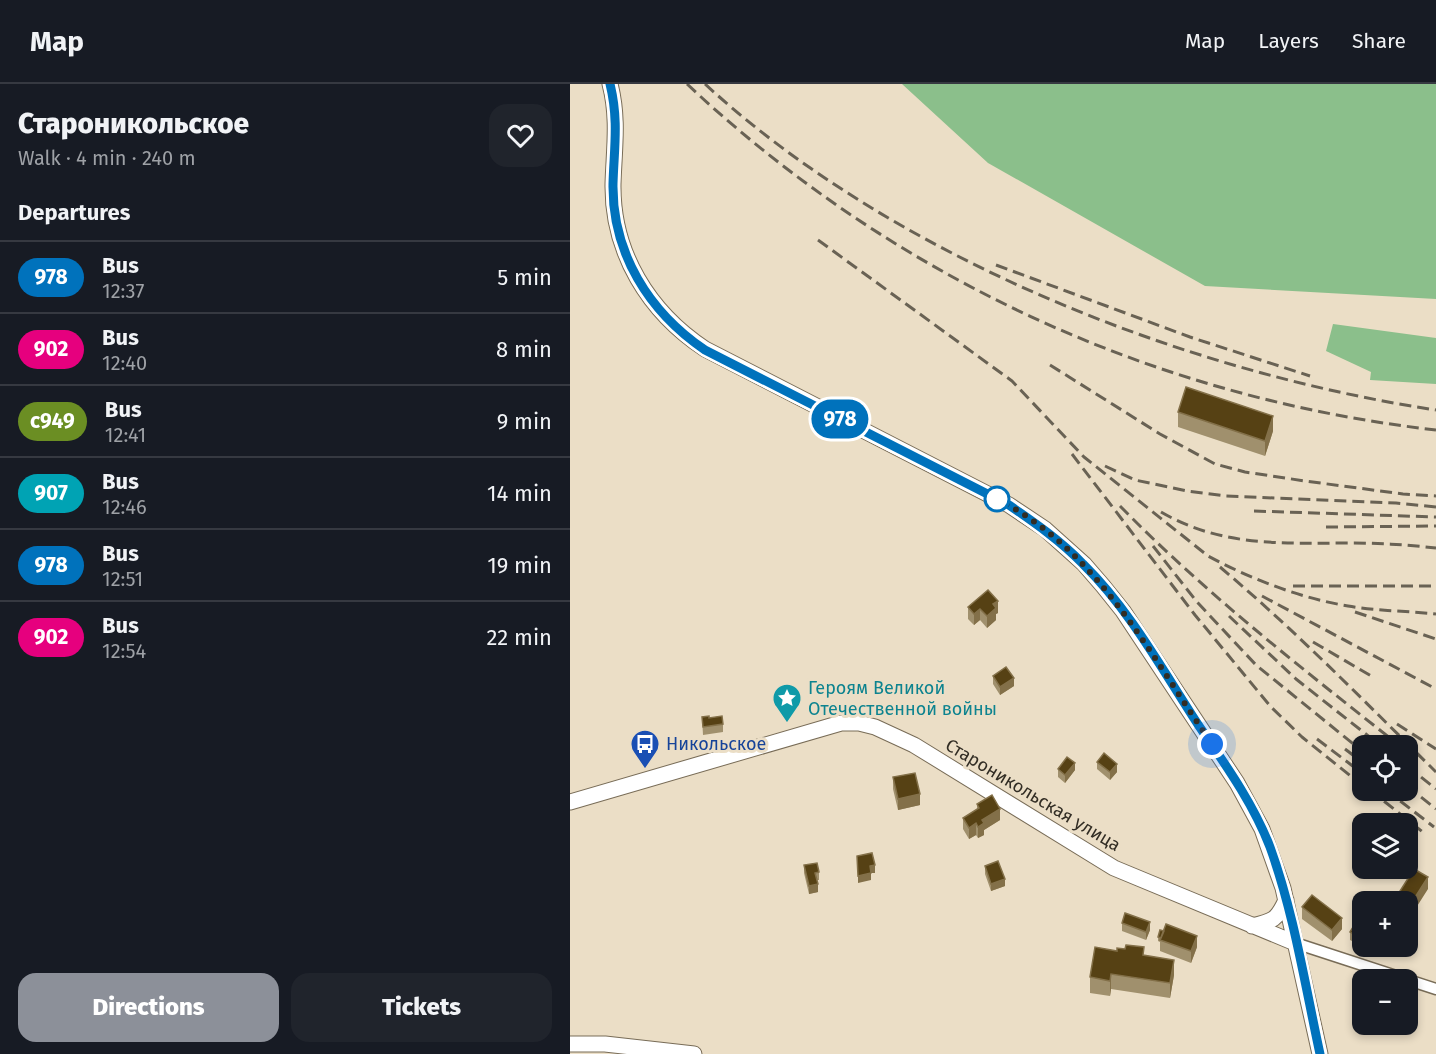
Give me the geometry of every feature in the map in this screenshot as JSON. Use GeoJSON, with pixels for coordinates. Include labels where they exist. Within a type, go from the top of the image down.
{"type":"FeatureCollection","features":[{"type":"Feature","properties":{"kind":"main road"},"geometry":{"type":"LineString","coordinates":[[610,84],[617,128],[613,185],[617,228],[628,263],[663,316],[686,337],[705,350],[1009,505],[1045,530],[1073,554],[1089,569],[1123,611],[1223,760],[1262,829],[1286,900],[1320,1054]]}},
{"type":"Feature","properties":{"kind":"main road","name":"Староникольская улица"},"geometry":{"type":"LineString","coordinates":[[570,802],[841,723],[859,723],[875,727],[914,746],[1113,868],[1295,943]]}},
{"type":"Feature","properties":{"kind":"main road"},"geometry":{"type":"LineString","coordinates":[[1252,926],[1275,919],[1280,914],[1286,900]]}},
{"type":"Feature","properties":{"kind":"main road"},"geometry":{"type":"LineString","coordinates":[[570,1044],[605,1044],[694,1054]]}},
{"type":"Feature","properties":{"kind":"street","name":"Староникольская улица"},"geometry":{"type":"LineString","coordinates":[[1295,943],[1436,989]]}},
{"type":"Feature","properties":{"kind":"green space"},"geometry":{"type":"Polygon","coordinates":[[[902,84],[1436,84],[1436,299],[1205,286],[988,163],[902,84]]]}},
{"type":"Feature","properties":{"kind":"green space"},"geometry":{"type":"Polygon","coordinates":[[[1333,324],[1436,338],[1436,384],[1370,380],[1371,372],[1326,351],[1333,324]]]}},
{"type":"Feature","properties":{"kind":"building"},"geometry":{"type":"Polygon","coordinates":[[[1186,387],[1273,416],[1265,441],[1178,412],[1186,387]]]}},
{"type":"Feature","properties":{"kind":"building"},"geometry":{"type":"Polygon","coordinates":[[[988,590],[998,601],[993,604],[996,608],[987,616],[980,609],[974,614],[968,607],[988,590]]]}},
{"type":"Feature","properties":{"kind":"building"},"geometry":{"type":"Polygon","coordinates":[[[1006,667],[1014,678],[1000,687],[993,676],[1006,667]]]}},
{"type":"Feature","properties":{"kind":"building"},"geometry":{"type":"Polygon","coordinates":[[[709,716],[709,718],[722,716],[723,724],[703,727],[702,717],[709,716]]]}},
{"type":"Feature","properties":{"kind":"building"},"geometry":{"type":"Polygon","coordinates":[[[1104,753],[1117,764],[1110,772],[1097,762],[1104,753]]]}},
{"type":"Feature","properties":{"kind":"building"},"geometry":{"type":"Polygon","coordinates":[[[1067,757],[1075,763],[1065,775],[1058,769],[1067,757]]]}},
{"type":"Feature","properties":{"kind":"building"},"geometry":{"type":"Polygon","coordinates":[[[915,773],[920,794],[898,799],[893,777],[915,773]]]}},
{"type":"Feature","properties":{"kind":"building"},"geometry":{"type":"Polygon","coordinates":[[[992,795],[1000,809],[982,820],[984,823],[978,827],[976,823],[969,828],[963,818],[979,808],[977,804],[992,795]]]}},
{"type":"Feature","properties":{"kind":"building"},"geometry":{"type":"Polygon","coordinates":[[[872,853],[875,865],[870,866],[871,873],[858,876],[857,856],[872,853]]]}},
{"type":"Feature","properties":{"kind":"building"},"geometry":{"type":"Polygon","coordinates":[[[998,861],[1005,879],[991,884],[985,866],[998,861]]]}},
{"type":"Feature","properties":{"kind":"building"},"geometry":{"type":"Polygon","coordinates":[[[817,863],[819,872],[815,873],[818,884],[809,886],[804,865],[817,863]]]}},
{"type":"Feature","properties":{"kind":"building"},"geometry":{"type":"Polygon","coordinates":[[[1418,871],[1428,877],[1418,893],[1400,891],[1408,879],[1418,879],[1418,871]]]}},
{"type":"Feature","properties":{"kind":"building"},"geometry":{"type":"Polygon","coordinates":[[[1312,895],[1342,918],[1332,930],[1302,907],[1312,895]]]}},
{"type":"Feature","properties":{"kind":"building"},"geometry":{"type":"Polygon","coordinates":[[[1125,913],[1150,922],[1146,932],[1122,923],[1125,913]]]}},
{"type":"Feature","properties":{"kind":"building"},"geometry":{"type":"Polygon","coordinates":[[[1166,924],[1197,936],[1191,951],[1160,940],[1166,924]]]}},
{"type":"Feature","properties":{"kind":"building"},"geometry":{"type":"Polygon","coordinates":[[[1160,930],[1164,931],[1161,938],[1158,937],[1160,930]]]}},
{"type":"Feature","properties":{"kind":"building"},"geometry":{"type":"Polygon","coordinates":[[[1126,945],[1144,947],[1143,955],[1174,960],[1170,983],[1111,974],[1110,981],[1090,977],[1095,947],[1117,951],[1117,948],[1125,949],[1126,945]]]}},
{"type":"Feature","properties":{"kind":"railway"},"geometry":{"type":"LineString","coordinates":[[687,84],[767,153],[852,215],[941,270],[1033,318],[1130,358],[1229,390],[1331,414],[1436,430]]}},
{"type":"Feature","properties":{"kind":"railway"},"geometry":{"type":"LineString","coordinates":[[705,84],[780,146],[864,203],[953,254],[1047,298],[1144,336],[1242,368],[1340,392],[1436,410]]}},
{"type":"Feature","properties":{"kind":"railway"},"geometry":{"type":"LineString","coordinates":[[818,240],[1012,381],[1084,457],[1208,556],[1259,580],[1312,598],[1359,608],[1436,614]]}},
{"type":"Feature","properties":{"kind":"railway"},"geometry":{"type":"LineString","coordinates":[[996,265],[1190,337],[1310,376]]}},
{"type":"Feature","properties":{"kind":"railway"},"geometry":{"type":"LineString","coordinates":[[1050,365],[1160,434],[1215,464],[1245,472],[1305,481],[1436,496]]}},
{"type":"Feature","properties":{"kind":"railway"},"geometry":{"type":"LineString","coordinates":[[1072,454],[1195,615],[1271,707],[1302,737],[1352,777]]}},
{"type":"Feature","properties":{"kind":"railway"},"geometry":{"type":"LineString","coordinates":[[1105,466],[1135,480],[1187,491],[1226,496],[1396,503],[1436,507]]}},
{"type":"Feature","properties":{"kind":"railway"},"geometry":{"type":"LineString","coordinates":[[1120,506],[1221,601],[1386,735]]}},
{"type":"Feature","properties":{"kind":"railway"},"geometry":{"type":"LineString","coordinates":[[1254,511],[1436,517]]}},
{"type":"Feature","properties":{"kind":"railway"},"geometry":{"type":"LineString","coordinates":[[1161,512],[1184,524],[1231,538],[1279,543],[1374,543],[1436,548]]}},
{"type":"Feature","properties":{"kind":"railway"},"geometry":{"type":"LineString","coordinates":[[1326,527],[1436,526]]}},
{"type":"Feature","properties":{"kind":"railway"},"geometry":{"type":"LineString","coordinates":[[1153,546],[1197,602],[1256,665],[1352,743]]}},
{"type":"Feature","properties":{"kind":"railway"},"geometry":{"type":"LineString","coordinates":[[1220,567],[1303,642],[1436,772]]}},
{"type":"Feature","properties":{"kind":"railway"},"geometry":{"type":"LineString","coordinates":[[1293,586],[1436,586]]}},
{"type":"Feature","properties":{"kind":"railway"},"geometry":{"type":"LineString","coordinates":[[1262,596],[1436,689]]}},
{"type":"Feature","properties":{"kind":"railway"},"geometry":{"type":"LineString","coordinates":[[1355,612],[1436,639]]}},
{"type":"Feature","properties":{"kind":"railway"},"geometry":{"type":"LineString","coordinates":[[1229,616],[1296,679],[1367,735]]}},
{"type":"Feature","properties":{"kind":"railway"},"geometry":{"type":"LineString","coordinates":[[1313,642],[1373,677]]}},
{"type":"Feature","properties":{"kind":"railway"},"geometry":{"type":"LineString","coordinates":[[1397,724],[1436,749]]}},
{"type":"Feature","properties":{"kind":"railway"},"geometry":{"type":"LineString","coordinates":[[1317,739],[1352,765]]}},
{"type":"Feature","properties":{"kind":"railway"},"geometry":{"type":"LineString","coordinates":[[1345,749],[1352,754]]}},
{"type":"Feature","properties":{"kind":"railway"},"geometry":{"type":"LineString","coordinates":[[1418,775],[1436,789]]}},
{"type":"Feature","properties":{"kind":"railway"},"geometry":{"type":"LineString","coordinates":[[1418,795],[1436,809]]}},
{"type":"Feature","properties":{"kind":"railway"},"geometry":{"type":"LineString","coordinates":[[1384,801],[1424,833]]}},
{"type":"Feature","properties":{"kind":"railway"},"geometry":{"type":"LineString","coordinates":[[1400,801],[1434,827]]}},
{"type":"Feature","properties":{"kind":"bus line","name":"978"},"geometry":{"type":"LineString","coordinates":[[610,84],[617,128],[613,185],[617,228],[628,263],[646,294],[663,316],[686,337],[705,350],[1009,505],[1045,530],[1073,554],[1089,569],[1123,611],[1223,760],[1262,829],[1283,888],[1320,1054]]}},
{"type":"Feature","properties":{"kind":"place","name":"Героям Великой Отечественной войны"},"geometry":{"type":"Point","coordinates":[787,724]}},
{"type":"Feature","properties":{"kind":"place","name":"Никольское"},"geometry":{"type":"Point","coordinates":[645,770]}},
{"type":"Feature","properties":{"kind":"route"},"geometry":{"type":"LineString","coordinates":[[997,499],[1045,530],[1089,569],[1123,611],[1212,744]]}}]}
